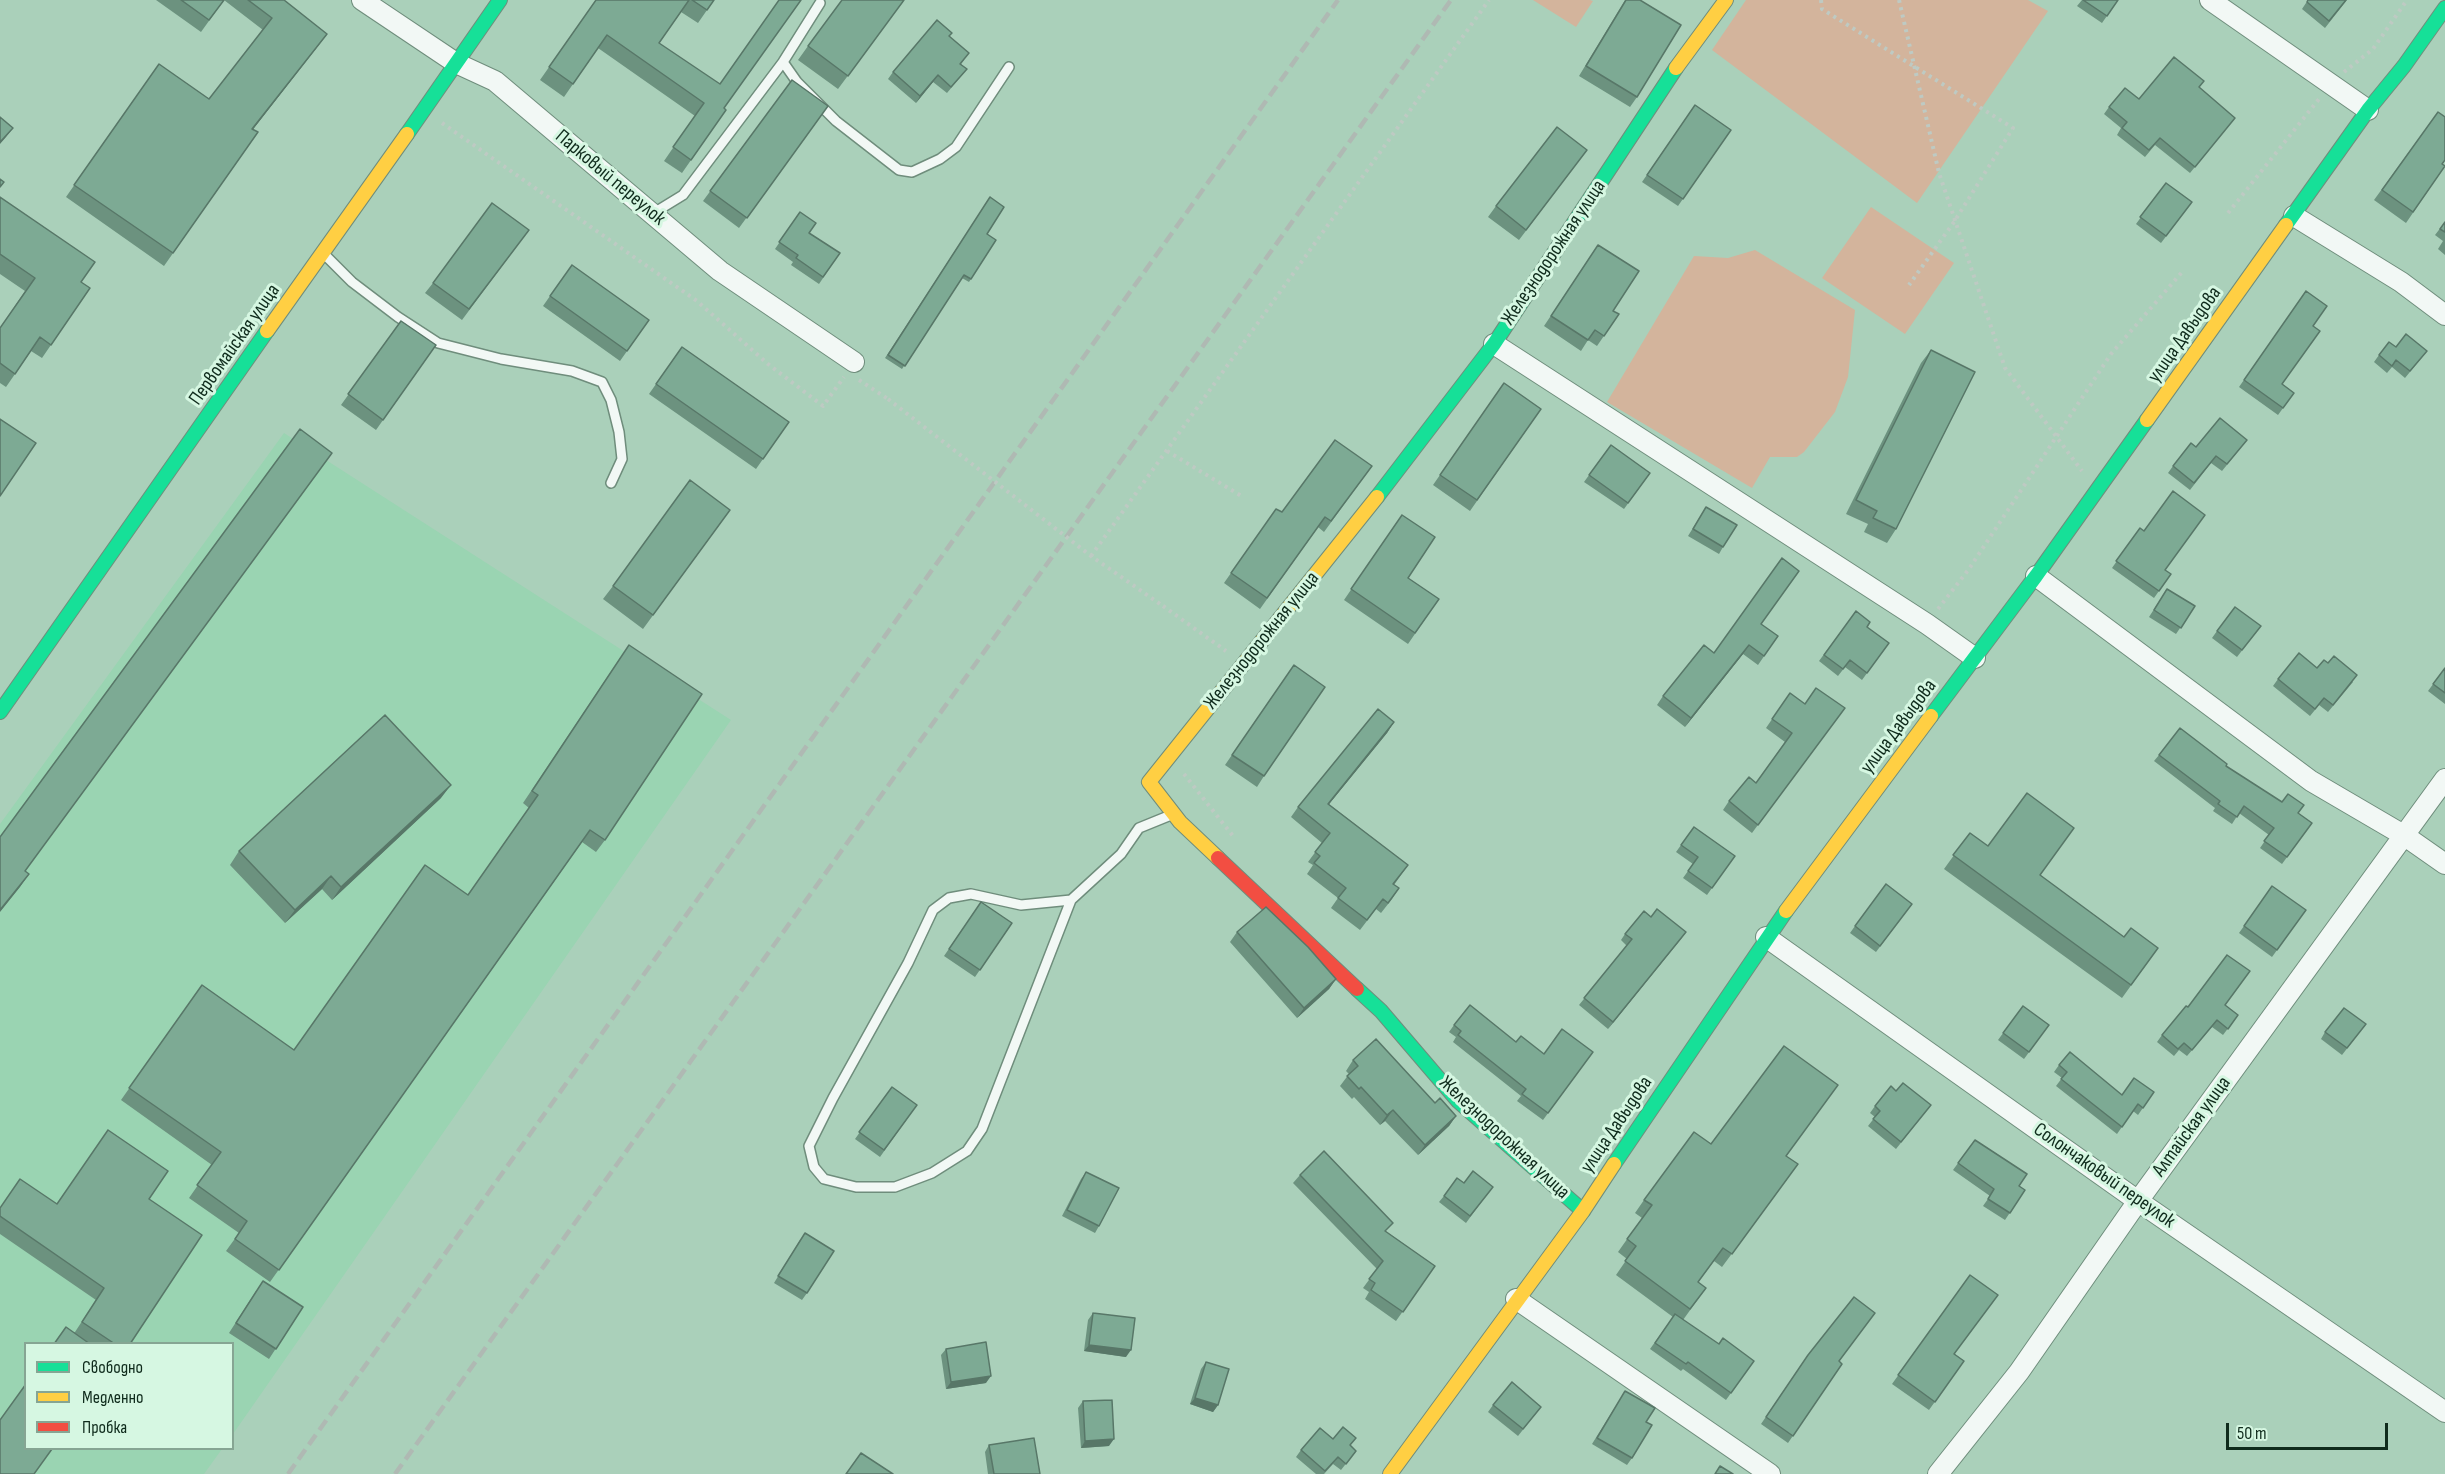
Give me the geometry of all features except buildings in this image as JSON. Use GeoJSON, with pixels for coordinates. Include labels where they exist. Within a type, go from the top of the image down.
{"type":"FeatureCollection","features":[{"type":"Feature","properties":{"kind":"main road","name":"Первомайская улица"},"geometry":{"type":"LineString","coordinates":[[0,712],[500,0]]}},
{"type":"Feature","properties":{"kind":"main road","name":"Железнодорожная улица"},"geometry":{"type":"LineString","coordinates":[[1583,1210],[1458,1101],[1381,1011],[1174,814],[1149,782],[1406,461],[1494,344],[1684,56],[1726,0]]}},
{"type":"Feature","properties":{"kind":"main road","name":"улица Давыдова"},"geometry":{"type":"LineString","coordinates":[[1390,1474],[1583,1210],[1766,937],[2036,576],[2368,110],[2404,66],[2445,8]]}},
{"type":"Feature","properties":{"kind":"street","name":"Парковый переулок"},"geometry":{"type":"LineString","coordinates":[[363,0],[456,63],[495,81],[720,271],[852,370]]}},
{"type":"Feature","properties":{"kind":"street"},"geometry":{"type":"LineString","coordinates":[[2210,0],[2368,110]]}},
{"type":"Feature","properties":{"kind":"street"},"geometry":{"type":"LineString","coordinates":[[2294,216],[2401,282],[2445,315]]}},
{"type":"Feature","properties":{"kind":"street"},"geometry":{"type":"LineString","coordinates":[[1494,344],[1927,624],[1975,658]]}},
{"type":"Feature","properties":{"kind":"street"},"geometry":{"type":"LineString","coordinates":[[2036,576],[2312,781],[2405,836],[2445,864]]}},
{"type":"Feature","properties":{"kind":"street","name":"Алтайская улица"},"geometry":{"type":"LineString","coordinates":[[1938,1474],[2019,1372],[2138,1201],[2445,779]]}},
{"type":"Feature","properties":{"kind":"street","name":"Солончаковый переулок"},"geometry":{"type":"LineString","coordinates":[[1766,937],[2138,1201],[2445,1412]]}},
{"type":"Feature","properties":{"kind":"street"},"geometry":{"type":"LineString","coordinates":[[1516,1299],[1770,1474]]}},
{"type":"Feature","properties":{"kind":"lane"},"geometry":{"type":"LineString","coordinates":[[652,214],[683,195],[783,62],[820,3]]}},
{"type":"Feature","properties":{"kind":"lane"},"geometry":{"type":"LineString","coordinates":[[783,62],[797,82],[836,121],[900,170],[912,172],[940,159],[956,147],[1009,67]]}},
{"type":"Feature","properties":{"kind":"lane"},"geometry":{"type":"LineString","coordinates":[[323,254],[352,282],[438,344],[501,359],[572,370],[602,382],[611,400],[620,432],[622,459],[611,483]]}},
{"type":"Feature","properties":{"kind":"lane"},"geometry":{"type":"LineString","coordinates":[[1071,900],[1021,905],[971,894],[949,897],[933,910],[908,963],[809,1146],[814,1167],[824,1179],[856,1187],[895,1187],[932,1173],[967,1151],[982,1129],[1071,900],[1121,854],[1139,828],[1174,814]]}},
{"type":"Feature","properties":{"kind":"path"},"geometry":{"type":"LineString","coordinates":[[1091,556],[1489,0]]}},
{"type":"Feature","properties":{"kind":"path"},"geometry":{"type":"LineString","coordinates":[[1821,0],[1822,9],[2013,128],[1954,222],[1909,285]]}},
{"type":"Feature","properties":{"kind":"path"},"geometry":{"type":"LineString","coordinates":[[1899,0],[1939,173],[2005,368],[2088,480]]}},
{"type":"Feature","properties":{"kind":"path"},"geometry":{"type":"LineString","coordinates":[[2228,213],[2330,84],[2373,49],[2407,0]]}},
{"type":"Feature","properties":{"kind":"path"},"geometry":{"type":"LineString","coordinates":[[424,111],[697,301],[768,364],[823,406],[852,370],[1091,556],[1231,655]]}},
{"type":"Feature","properties":{"kind":"path"},"geometry":{"type":"LineString","coordinates":[[1927,624],[1969,569],[2111,354],[2183,271]]}},
{"type":"Feature","properties":{"kind":"path"},"geometry":{"type":"LineString","coordinates":[[1167,451],[1243,497]]}},
{"type":"Feature","properties":{"kind":"path"},"geometry":{"type":"LineString","coordinates":[[1170,756],[1240,845]]}},
{"type":"Feature","properties":{"kind":"shaded area"},"geometry":{"type":"Polygon","coordinates":[[[1533,0],[1590,0],[1593,1],[1576,27],[1533,0]]]}},
{"type":"Feature","properties":{"kind":"shaded area"},"geometry":{"type":"Polygon","coordinates":[[[1746,0],[2028,0],[2048,11],[1917,203],[1712,50],[1746,0]]]}},
{"type":"Feature","properties":{"kind":"shaded area"},"geometry":{"type":"Polygon","coordinates":[[[1871,207],[1954,263],[1905,334],[1822,278],[1871,207]]]}},
{"type":"Feature","properties":{"kind":"shaded area"},"geometry":{"type":"Polygon","coordinates":[[[1755,250],[1855,310],[1848,377],[1835,412],[1804,452],[1797,457],[1770,457],[1752,488],[1607,402],[1694,256],[1728,258],[1755,250]]]}},
{"type":"Feature","properties":{"kind":"shaded area"},"geometry":{"type":"Polygon","coordinates":[[[284,433],[731,720],[234,1433],[234,1342],[24,1342],[24,1450],[221,1450],[204,1474],[0,1474],[0,824],[284,433]]]}},
{"type":"Feature","properties":{"kind":"railway"},"geometry":{"type":"LineString","coordinates":[[288,1474],[1338,0]]}},
{"type":"Feature","properties":{"kind":"railway"},"geometry":{"type":"LineString","coordinates":[[395,1474],[1451,0]]}},
{"type":"Feature","properties":{"kind":"traffic: fast"},"geometry":{"type":"LineString","coordinates":[[407,134],[500,0]]}},
{"type":"Feature","properties":{"kind":"traffic: fast"},"geometry":{"type":"LineString","coordinates":[[2286,225],[2368,110],[2404,66],[2445,8]]}},
{"type":"Feature","properties":{"kind":"traffic: fast"},"geometry":{"type":"LineString","coordinates":[[1377,497],[1494,344],[1676,68]]}},
{"type":"Feature","properties":{"kind":"traffic: fast"},"geometry":{"type":"LineString","coordinates":[[0,712],[267,331]]}},
{"type":"Feature","properties":{"kind":"traffic: fast"},"geometry":{"type":"LineString","coordinates":[[1931,716],[2036,576],[2147,420]]}},
{"type":"Feature","properties":{"kind":"traffic: fast"},"geometry":{"type":"LineString","coordinates":[[1614,1164],[1786,911]]}},
{"type":"Feature","properties":{"kind":"traffic: fast"},"geometry":{"type":"LineString","coordinates":[[1357,989],[1381,1011],[1458,1101],[1583,1211]]}},
{"type":"Feature","properties":{"kind":"traffic: slow"},"geometry":{"type":"LineString","coordinates":[[1676,68],[1726,0]]}},
{"type":"Feature","properties":{"kind":"traffic: slow"},"geometry":{"type":"LineString","coordinates":[[267,331],[407,134]]}},
{"type":"Feature","properties":{"kind":"traffic: slow"},"geometry":{"type":"LineString","coordinates":[[2147,420],[2286,225]]}},
{"type":"Feature","properties":{"kind":"traffic: slow"},"geometry":{"type":"LineString","coordinates":[[1218,858],[1180,822],[1149,782],[1377,497]]}},
{"type":"Feature","properties":{"kind":"traffic: slow"},"geometry":{"type":"LineString","coordinates":[[1786,911],[1931,716]]}},
{"type":"Feature","properties":{"kind":"traffic: slow"},"geometry":{"type":"LineString","coordinates":[[1390,1474],[1583,1211],[1614,1164]]}},
{"type":"Feature","properties":{"kind":"traffic: jam"},"geometry":{"type":"LineString","coordinates":[[1218,858],[1357,989]]}}]}
